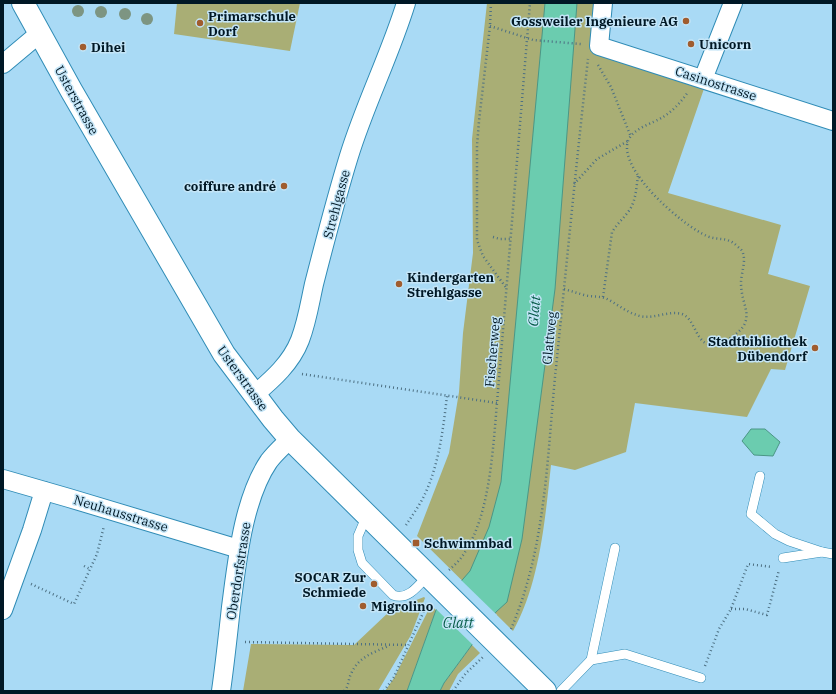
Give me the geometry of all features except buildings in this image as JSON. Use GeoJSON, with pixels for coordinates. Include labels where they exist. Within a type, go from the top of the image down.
{"type":"FeatureCollection","features":[{"type":"Feature","properties":{"kind":"street","name":"Usterstrasse"},"geometry":{"type":"LineString","coordinates":[[23,3],[71,90],[224,354],[254,395],[290,439],[545,691]]}},
{"type":"Feature","properties":{"kind":"street","name":"Strehlgasse"},"geometry":{"type":"LineString","coordinates":[[254,395],[276,376],[288,362],[300,339],[349,154],[368,102],[397,34],[406,3]]}},
{"type":"Feature","properties":{"kind":"street"},"geometry":{"type":"LineString","coordinates":[[592,47],[603,3]]}},
{"type":"Feature","properties":{"kind":"street"},"geometry":{"type":"LineString","coordinates":[[700,78],[733,3]]}},
{"type":"Feature","properties":{"kind":"street"},"geometry":{"type":"LineString","coordinates":[[3,64],[40,33]]}},
{"type":"Feature","properties":{"kind":"street","name":"Casinostrasse"},"geometry":{"type":"LineString","coordinates":[[592,47],[700,78],[833,121]]}},
{"type":"Feature","properties":{"kind":"street","name":"Oberdorfstrasse"},"geometry":{"type":"LineString","coordinates":[[221,691],[239,549],[246,519],[257,483],[269,461],[290,439]]}},
{"type":"Feature","properties":{"kind":"street","name":"Neuhausstrasse"},"geometry":{"type":"LineString","coordinates":[[3,479],[239,549]]}},
{"type":"Feature","properties":{"kind":"street"},"geometry":{"type":"LineString","coordinates":[[3,610],[32,530],[44,491]]}},
{"type":"Feature","properties":{"kind":"lane"},"geometry":{"type":"LineString","coordinates":[[760,476],[751,514],[775,534],[789,541],[833,554]]}},
{"type":"Feature","properties":{"kind":"lane"},"geometry":{"type":"LineString","coordinates":[[367,515],[358,536],[358,550],[362,563],[393,595],[399,597],[437,584]]}},
{"type":"Feature","properties":{"kind":"lane"},"geometry":{"type":"LineString","coordinates":[[561,691],[591,660],[614,548]]}},
{"type":"Feature","properties":{"kind":"lane"},"geometry":{"type":"LineString","coordinates":[[783,558],[822,552]]}},
{"type":"Feature","properties":{"kind":"lane"},"geometry":{"type":"LineString","coordinates":[[591,660],[625,654],[701,678]]}},
{"type":"Feature","properties":{"kind":"path"},"geometry":{"type":"LineString","coordinates":[[491,3],[490,26],[477,146],[477,240],[483,256],[507,290]]}},
{"type":"Feature","properties":{"kind":"path","name":"Fischerweg"},"geometry":{"type":"LineString","coordinates":[[384,691],[394,677],[437,584],[465,553],[472,540],[482,512],[491,468],[530,3]]}},
{"type":"Feature","properties":{"kind":"path"},"geometry":{"type":"LineString","coordinates":[[490,26],[533,40],[592,47],[611,87],[631,137]]}},
{"type":"Feature","properties":{"kind":"path","name":"Glattweg"},"geometry":{"type":"LineString","coordinates":[[453,691],[466,673],[496,642],[524,597],[542,517],[574,184],[589,54],[592,47]]}},
{"type":"Feature","properties":{"kind":"path"},"geometry":{"type":"LineString","coordinates":[[574,184],[597,159],[628,141],[635,132],[663,117],[680,103],[700,78]]}},
{"type":"Feature","properties":{"kind":"path"},"geometry":{"type":"LineString","coordinates":[[564,289],[585,295],[603,297],[637,316],[648,317],[676,314],[683,315],[690,321],[697,335],[704,343],[713,345],[724,342],[740,331],[745,322],[747,312],[741,290],[741,278],[744,262],[742,251],[733,242],[724,238],[708,236],[695,229],[667,208],[638,176],[628,155],[628,141]]}},
{"type":"Feature","properties":{"kind":"path"},"geometry":{"type":"LineString","coordinates":[[603,297],[612,232],[618,223],[629,212],[635,199],[638,176]]}},
{"type":"Feature","properties":{"kind":"path"},"geometry":{"type":"LineString","coordinates":[[493,237],[500,239],[511,239]]}},
{"type":"Feature","properties":{"kind":"path"},"geometry":{"type":"LineString","coordinates":[[302,374],[497,403]]}},
{"type":"Feature","properties":{"kind":"path"},"geometry":{"type":"LineString","coordinates":[[403,529],[424,496],[434,469],[440,449],[447,396]]}},
{"type":"Feature","properties":{"kind":"path"},"geometry":{"type":"LineString","coordinates":[[15,577],[74,604],[97,554],[103,533]]}},
{"type":"Feature","properties":{"kind":"path"},"geometry":{"type":"LineString","coordinates":[[731,609],[745,609],[767,615],[783,558]]}},
{"type":"Feature","properties":{"kind":"path"},"geometry":{"type":"LineString","coordinates":[[701,678],[719,630],[731,609],[748,564],[767,566]]}},
{"type":"Feature","properties":{"kind":"path"},"geometry":{"type":"LineString","coordinates":[[84,566],[90,569]]}},
{"type":"Feature","properties":{"kind":"path"},"geometry":{"type":"LineString","coordinates":[[246,642],[408,645]]}},
{"type":"Feature","properties":{"kind":"path"},"geometry":{"type":"LineString","coordinates":[[344,691],[351,673],[361,659],[388,645]]}},
{"type":"Feature","properties":{"kind":"shaded area","name":"Primarschule Dorf"},"geometry":{"type":"Polygon","coordinates":[[[177,3],[300,3],[290,51],[174,34],[177,3]]]}},
{"type":"Feature","properties":{"kind":"shaded area"},"geometry":{"type":"Polygon","coordinates":[[[487,3],[601,3],[599,46],[707,80],[668,193],[781,225],[768,274],[810,286],[785,370],[771,369],[747,417],[635,403],[626,452],[575,470],[551,465],[540,550],[535,572],[522,612],[513,631],[417,536],[449,453],[459,392],[463,333],[473,253],[472,139],[487,3]]]}},
{"type":"Feature","properties":{"kind":"shaded area"},"geometry":{"type":"Polygon","coordinates":[[[424,597],[425,598],[411,635],[378,691],[243,691],[251,644],[354,645],[391,610],[424,597]]]}},
{"type":"Feature","properties":{"kind":"shaded area"},"geometry":{"type":"Polygon","coordinates":[[[431,605],[436,610],[407,691],[385,691],[394,678],[431,605]]]}},
{"type":"Feature","properties":{"kind":"shaded area"},"geometry":{"type":"Polygon","coordinates":[[[472,645],[480,653],[458,674],[449,691],[440,691],[444,683],[472,645]]]}},
{"type":"Feature","properties":{"kind":"water","name":"Glatt"},"geometry":{"type":"Polygon","coordinates":[[[545,3],[577,3],[555,289],[522,539],[507,602],[496,612],[444,683],[440,691],[407,691],[436,610],[470,571],[489,527],[501,482],[545,3]]]}},
{"type":"Feature","properties":{"kind":"water"},"geometry":{"type":"Polygon","coordinates":[[[751,429],[765,429],[780,442],[773,456],[754,455],[742,441],[751,429]]]}},
{"type":"Feature","properties":{"kind":"pier"},"geometry":{"type":"Polygon","coordinates":[[[460,579],[497,615],[474,646],[435,608],[460,579]]]}},
{"type":"Feature","properties":{"kind":"place","name":"Gossweiler Ingenieure AG"},"geometry":{"type":"Point","coordinates":[686,21]}},
{"type":"Feature","properties":{"kind":"place","name":"Primarschule Dorf"},"geometry":{"type":"Point","coordinates":[200,23]}},
{"type":"Feature","properties":{"kind":"place","name":"Unicorn"},"geometry":{"type":"Point","coordinates":[691,44]}},
{"type":"Feature","properties":{"kind":"place","name":"Dihei"},"geometry":{"type":"Point","coordinates":[83,47]}},
{"type":"Feature","properties":{"kind":"place","name":"coiffure andré"},"geometry":{"type":"Point","coordinates":[284,186]}},
{"type":"Feature","properties":{"kind":"place","name":"Kindergarten Strehlgasse"},"geometry":{"type":"Point","coordinates":[399,284]}},
{"type":"Feature","properties":{"kind":"place","name":"Stadtbibliothek Dübendorf"},"geometry":{"type":"Point","coordinates":[815,348]}},
{"type":"Feature","properties":{"kind":"place","name":"Schwimmbad"},"geometry":{"type":"Point","coordinates":[416,543]}},
{"type":"Feature","properties":{"kind":"place","name":"SOCAR Zur Schmiede"},"geometry":{"type":"Point","coordinates":[374,584]}},
{"type":"Feature","properties":{"kind":"place","name":"Migrolino"},"geometry":{"type":"Point","coordinates":[363,606]}}]}
